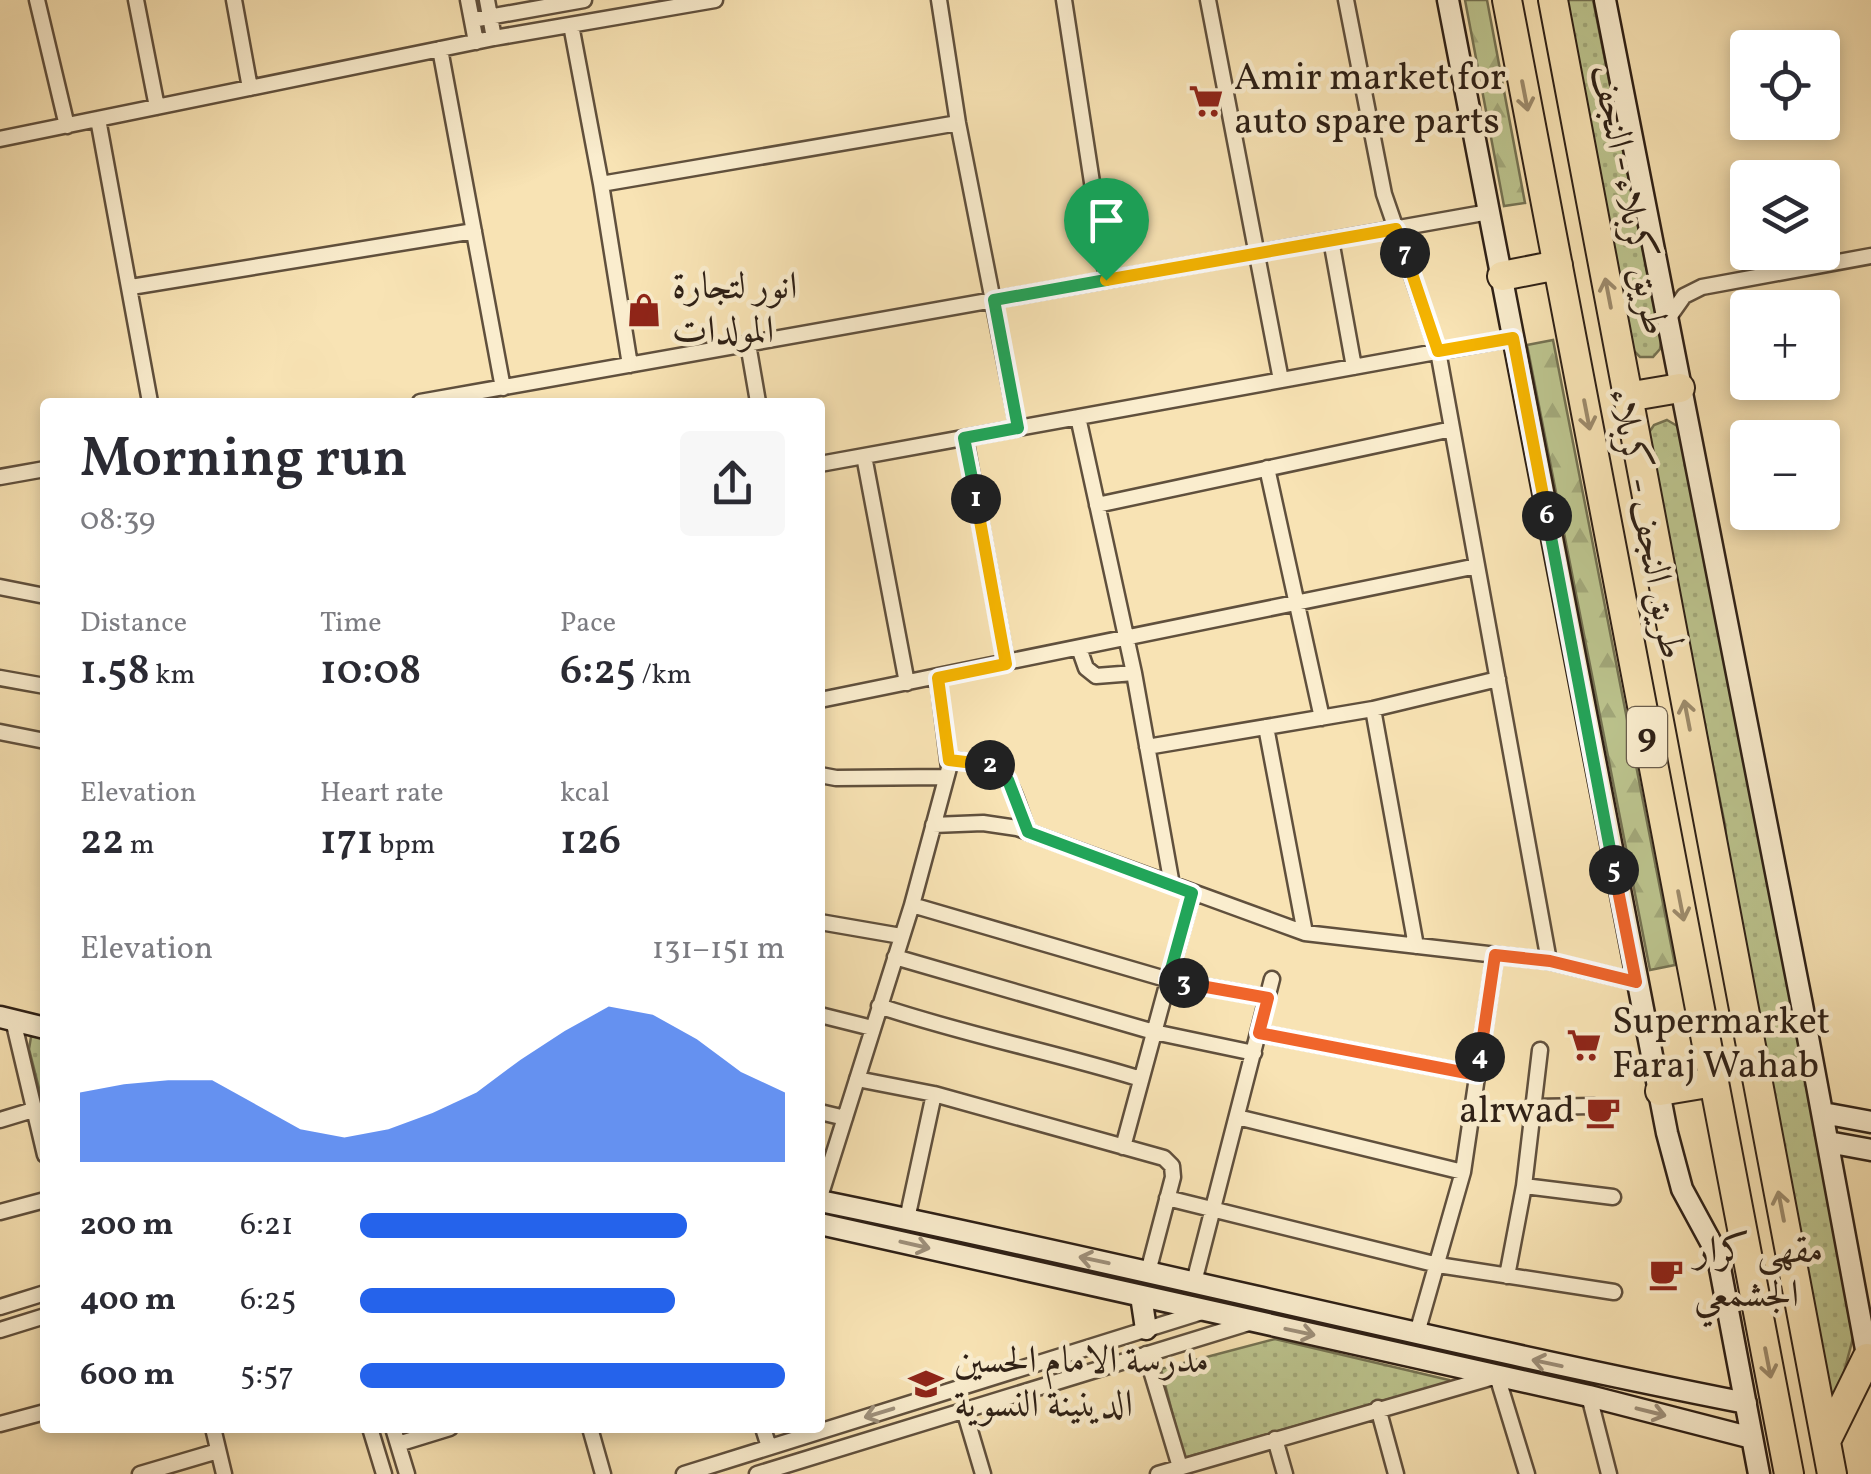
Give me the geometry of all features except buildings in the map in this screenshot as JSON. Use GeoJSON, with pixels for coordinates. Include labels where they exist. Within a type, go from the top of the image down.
{"type":"FeatureCollection","features":[{"type":"Feature","properties":{"kind":"highway","name":"طريق النجف - كربلاء"},"geometry":{"type":"LineString","coordinates":[[1507,0],[1789,1474]]}},
{"type":"Feature","properties":{"kind":"highway","name":"طريق كربلاء - النجف"},"geometry":{"type":"LineString","coordinates":[[1553,0],[1832,1474]]}},
{"type":"Feature","properties":{"kind":"highway"},"geometry":{"type":"LineString","coordinates":[[1502,276],[1558,264]]}},
{"type":"Feature","properties":{"kind":"highway"},"geometry":{"type":"LineString","coordinates":[[1628,398],[1680,388]]}},
{"type":"Feature","properties":{"kind":"highway"},"geometry":{"type":"LineString","coordinates":[[1655,778],[1662,790],[1676,795],[1695,785],[1698,771]]}},
{"type":"Feature","properties":{"kind":"highway"},"geometry":{"type":"LineString","coordinates":[[1670,851],[1678,834],[1689,829],[1701,831],[1713,846]]}},
{"type":"Feature","properties":{"kind":"highway"},"geometry":{"type":"LineString","coordinates":[[1660,1091],[1714,1082]]}},
{"type":"Feature","properties":{"kind":"highway"},"geometry":{"type":"LineString","coordinates":[[1826,1441],[1869,1368]]}},
{"type":"Feature","properties":{"kind":"main road"},"geometry":{"type":"LineString","coordinates":[[1448,0],[1636,982],[1682,1189],[1719,1263],[1759,1474]]}},
{"type":"Feature","properties":{"kind":"main road"},"geometry":{"type":"LineString","coordinates":[[1605,0],[1823,1113],[1869,1368]]}},
{"type":"Feature","properties":{"kind":"main road"},"geometry":{"type":"LineString","coordinates":[[7,1018],[40,1027]]}},
{"type":"Feature","properties":{"kind":"main road"},"geometry":{"type":"LineString","coordinates":[[1823,1113],[1871,1122]]}},
{"type":"Feature","properties":{"kind":"main road"},"geometry":{"type":"LineString","coordinates":[[1828,1142],[1871,1150]]}},
{"type":"Feature","properties":{"kind":"main road"},"geometry":{"type":"LineString","coordinates":[[825,1201],[1552,1364],[1746,1403]]}},
{"type":"Feature","properties":{"kind":"main road"},"geometry":{"type":"LineString","coordinates":[[825,1225],[1588,1396],[1752,1438]]}},
{"type":"Feature","properties":{"kind":"main road"},"geometry":{"type":"LineString","coordinates":[[1141,1296],[1156,1326]]}},
{"type":"Feature","properties":{"kind":"street"},"geometry":{"type":"LineString","coordinates":[[37,0],[67,126]]}},
{"type":"Feature","properties":{"kind":"street"},"geometry":{"type":"LineString","coordinates":[[136,0],[157,107]]}},
{"type":"Feature","properties":{"kind":"street"},"geometry":{"type":"LineString","coordinates":[[234,0],[250,88]]}},
{"type":"Feature","properties":{"kind":"street"},"geometry":{"type":"LineString","coordinates":[[468,0],[476,42]]}},
{"type":"Feature","properties":{"kind":"street"},"geometry":{"type":"LineString","coordinates":[[487,0],[494,38]]}},
{"type":"Feature","properties":{"kind":"street"},"geometry":{"type":"LineString","coordinates":[[472,20],[584,0]]}},
{"type":"Feature","properties":{"kind":"street"},"geometry":{"type":"LineString","coordinates":[[0,140],[494,38],[715,0]]}},
{"type":"Feature","properties":{"kind":"street"},"geometry":{"type":"LineString","coordinates":[[939,0],[958,123],[1018,428]]}},
{"type":"Feature","properties":{"kind":"street"},"geometry":{"type":"LineString","coordinates":[[1064,0],[1106,280]]}},
{"type":"Feature","properties":{"kind":"street"},"geometry":{"type":"LineString","coordinates":[[1208,0],[1281,380]]}},
{"type":"Feature","properties":{"kind":"street"},"geometry":{"type":"LineString","coordinates":[[1346,0],[1384,194],[1438,351],[1550,961]]}},
{"type":"Feature","properties":{"kind":"street"},"geometry":{"type":"LineString","coordinates":[[571,25],[630,365]]}},
{"type":"Feature","properties":{"kind":"street"},"geometry":{"type":"LineString","coordinates":[[440,49],[503,388]]}},
{"type":"Feature","properties":{"kind":"street"},"geometry":{"type":"LineString","coordinates":[[98,119],[149,398]]}},
{"type":"Feature","properties":{"kind":"street"},"geometry":{"type":"LineString","coordinates":[[601,184],[958,123]]}},
{"type":"Feature","properties":{"kind":"street"},"geometry":{"type":"LineString","coordinates":[[447,398],[1489,212]]}},
{"type":"Feature","properties":{"kind":"street"},"geometry":{"type":"LineString","coordinates":[[131,288],[474,231]]}},
{"type":"Feature","properties":{"kind":"street"},"geometry":{"type":"LineString","coordinates":[[1330,240],[1354,367]]}},
{"type":"Feature","properties":{"kind":"street"},"geometry":{"type":"LineString","coordinates":[[1667,320],[1677,303],[1702,287],[1871,256]]}},
{"type":"Feature","properties":{"kind":"street"},"geometry":{"type":"LineString","coordinates":[[825,463],[1513,338]]}},
{"type":"Feature","properties":{"kind":"street"},"geometry":{"type":"LineString","coordinates":[[748,344],[757,398]]}},
{"type":"Feature","properties":{"kind":"street"},"geometry":{"type":"LineString","coordinates":[[1078,417],[1134,673],[1172,885]]}},
{"type":"Feature","properties":{"kind":"street"},"geometry":{"type":"LineString","coordinates":[[1097,505],[1452,429]]}},
{"type":"Feature","properties":{"kind":"street"},"geometry":{"type":"LineString","coordinates":[[964,438],[1006,664]]}},
{"type":"Feature","properties":{"kind":"street"},"geometry":{"type":"LineString","coordinates":[[864,456],[907,684]]}},
{"type":"Feature","properties":{"kind":"street"},"geometry":{"type":"LineString","coordinates":[[1267,468],[1322,718]]}},
{"type":"Feature","properties":{"kind":"street"},"geometry":{"type":"LineString","coordinates":[[0,477],[40,470]]}},
{"type":"Feature","properties":{"kind":"street"},"geometry":{"type":"LineString","coordinates":[[825,699],[1297,606],[1478,566]]}},
{"type":"Feature","properties":{"kind":"street"},"geometry":{"type":"LineString","coordinates":[[0,587],[40,595]]}},
{"type":"Feature","properties":{"kind":"street"},"geometry":{"type":"LineString","coordinates":[[1079,648],[1086,668],[1096,676],[1134,673]]}},
{"type":"Feature","properties":{"kind":"street"},"geometry":{"type":"LineString","coordinates":[[0,678],[40,685]]}},
{"type":"Feature","properties":{"kind":"street"},"geometry":{"type":"LineString","coordinates":[[825,1184],[912,905],[946,777],[949,760],[938,678]]}},
{"type":"Feature","properties":{"kind":"street"},"geometry":{"type":"LineString","coordinates":[[1147,747],[1322,718],[1498,680]]}},
{"type":"Feature","properties":{"kind":"street"},"geometry":{"type":"LineString","coordinates":[[1373,708],[1416,946]]}},
{"type":"Feature","properties":{"kind":"street"},"geometry":{"type":"LineString","coordinates":[[1266,727],[1305,933]]}},
{"type":"Feature","properties":{"kind":"street"},"geometry":{"type":"LineString","coordinates":[[0,732],[40,740]]}},
{"type":"Feature","properties":{"kind":"street"},"geometry":{"type":"LineString","coordinates":[[949,760],[978,762],[1000,771],[1013,791],[1028,832]]}},
{"type":"Feature","properties":{"kind":"street"},"geometry":{"type":"LineString","coordinates":[[825,776],[946,777]]}},
{"type":"Feature","properties":{"kind":"street"},"geometry":{"type":"LineString","coordinates":[[933,825],[994,824],[1028,832],[1305,933],[1550,961],[1636,982]]}},
{"type":"Feature","properties":{"kind":"street"},"geometry":{"type":"LineString","coordinates":[[1123,1146],[1192,893]]}},
{"type":"Feature","properties":{"kind":"street"},"geometry":{"type":"LineString","coordinates":[[912,905],[1168,980],[1268,998]]}},
{"type":"Feature","properties":{"kind":"street"},"geometry":{"type":"LineString","coordinates":[[825,923],[901,936]]}},
{"type":"Feature","properties":{"kind":"street"},"geometry":{"type":"LineString","coordinates":[[1417,1334],[1463,1172],[1495,955]]}},
{"type":"Feature","properties":{"kind":"street"},"geometry":{"type":"LineString","coordinates":[[895,956],[1154,1032],[1254,1053]]}},
{"type":"Feature","properties":{"kind":"street"},"geometry":{"type":"LineString","coordinates":[[1194,1282],[1272,979]]}},
{"type":"Feature","properties":{"kind":"street"},"geometry":{"type":"LineString","coordinates":[[879,1006],[951,1030],[1077,1059],[1141,1080]]}},
{"type":"Feature","properties":{"kind":"street"},"geometry":{"type":"LineString","coordinates":[[825,1016],[872,1028]]}},
{"type":"Feature","properties":{"kind":"street"},"geometry":{"type":"LineString","coordinates":[[7,1018],[40,1136]]}},
{"type":"Feature","properties":{"kind":"street"},"geometry":{"type":"LineString","coordinates":[[1259,1033],[1477,1075]]}},
{"type":"Feature","properties":{"kind":"street"},"geometry":{"type":"LineString","coordinates":[[1507,1276],[1524,1186],[1540,1050]]}},
{"type":"Feature","properties":{"kind":"street"},"geometry":{"type":"LineString","coordinates":[[857,1079],[934,1094],[1164,1158],[1172,1166],[1173,1177],[1148,1272]]}},
{"type":"Feature","properties":{"kind":"street"},"geometry":{"type":"LineString","coordinates":[[908,1219],[934,1094]]}},
{"type":"Feature","properties":{"kind":"street"},"geometry":{"type":"LineString","coordinates":[[1534,1107],[1594,1106]]}},
{"type":"Feature","properties":{"kind":"street"},"geometry":{"type":"LineString","coordinates":[[0,1120],[33,1110]]}},
{"type":"Feature","properties":{"kind":"street"},"geometry":{"type":"LineString","coordinates":[[825,1113],[845,1118]]}},
{"type":"Feature","properties":{"kind":"street"},"geometry":{"type":"LineString","coordinates":[[1238,1118],[1463,1172]]}},
{"type":"Feature","properties":{"kind":"street"},"geometry":{"type":"LineString","coordinates":[[1524,1186],[1613,1197]]}},
{"type":"Feature","properties":{"kind":"street"},"geometry":{"type":"LineString","coordinates":[[1168,1198],[1438,1265],[1614,1292]]}},
{"type":"Feature","properties":{"kind":"street"},"geometry":{"type":"LineString","coordinates":[[0,1212],[40,1201]]}},
{"type":"Feature","properties":{"kind":"street"},"geometry":{"type":"LineString","coordinates":[[0,1307],[40,1295]]}},
{"type":"Feature","properties":{"kind":"street"},"geometry":{"type":"LineString","coordinates":[[825,1423],[1206,1310]]}},
{"type":"Feature","properties":{"kind":"street"},"geometry":{"type":"LineString","coordinates":[[0,1330],[40,1318]]}},
{"type":"Feature","properties":{"kind":"street"},"geometry":{"type":"LineString","coordinates":[[762,1473],[1252,1322]]}},
{"type":"Feature","properties":{"kind":"street"},"geometry":{"type":"LineString","coordinates":[[1156,1326],[1175,1346]]}},
{"type":"Feature","properties":{"kind":"street"},"geometry":{"type":"LineString","coordinates":[[1146,1354],[1169,1472],[1497,1376],[1527,1474]]}},
{"type":"Feature","properties":{"kind":"street"},"geometry":{"type":"LineString","coordinates":[[1588,1396],[1609,1474]]}},
{"type":"Feature","properties":{"kind":"street"},"geometry":{"type":"LineString","coordinates":[[1378,1408],[1396,1474]]}},
{"type":"Feature","properties":{"kind":"street"},"geometry":{"type":"LineString","coordinates":[[964,1410],[983,1474]]}},
{"type":"Feature","properties":{"kind":"street"},"geometry":{"type":"LineString","coordinates":[[0,1424],[40,1413]]}},
{"type":"Feature","properties":{"kind":"street"},"geometry":{"type":"LineString","coordinates":[[214,1433],[224,1474]]}},
{"type":"Feature","properties":{"kind":"street"},"geometry":{"type":"LineString","coordinates":[[372,1433],[384,1474]]}},
{"type":"Feature","properties":{"kind":"street"},"geometry":{"type":"LineString","coordinates":[[395,1433],[407,1474]]}},
{"type":"Feature","properties":{"kind":"street"},"geometry":{"type":"LineString","coordinates":[[398,1444],[434,1433]]}},
{"type":"Feature","properties":{"kind":"street"},"geometry":{"type":"LineString","coordinates":[[591,1433],[603,1474]]}},
{"type":"Feature","properties":{"kind":"street"},"geometry":{"type":"LineString","coordinates":[[764,1433],[769,1448]]}},
{"type":"Feature","properties":{"kind":"street"},"geometry":{"type":"LineString","coordinates":[[684,1474],[769,1448],[788,1434]]}},
{"type":"Feature","properties":{"kind":"street"},"geometry":{"type":"LineString","coordinates":[[1275,1439],[1285,1474]]}},
{"type":"Feature","properties":{"kind":"street"},"geometry":{"type":"LineString","coordinates":[[140,1474],[218,1451]]}},
{"type":"Feature","properties":{"kind":"green space"},"geometry":{"type":"Polygon","coordinates":[[[1465,0],[1487,0],[1525,203],[1504,206],[1465,0]]]}},
{"type":"Feature","properties":{"kind":"green space"},"geometry":{"type":"Polygon","coordinates":[[[1567,0],[1593,0],[1661,341],[1653,357],[1640,357],[1632,349],[1567,0]]]}},
{"type":"Feature","properties":{"kind":"green space"},"geometry":{"type":"Polygon","coordinates":[[[1553,340],[1675,965],[1650,970],[1527,345],[1553,340]]]}},
{"type":"Feature","properties":{"kind":"green space"},"geometry":{"type":"Polygon","coordinates":[[[1667,420],[1679,427],[1754,800],[1853,1338],[1840,1387],[1830,1404],[1734,910],[1725,825],[1646,437],[1654,425],[1667,420]]]}},
{"type":"Feature","properties":{"kind":"green space"},"geometry":{"type":"Polygon","coordinates":[[[40,1036],[40,1092],[29,1049],[31,1037],[40,1036]]]}},
{"type":"Feature","properties":{"kind":"green space"},"geometry":{"type":"Polygon","coordinates":[[[1275,1339],[1449,1380],[1448,1388],[1396,1397],[1184,1458],[1161,1369],[1275,1339]]]}},
{"type":"Feature","properties":{"kind":"place","name":"Amir market for auto spare parts"},"geometry":{"type":"Point","coordinates":[1206,101]}},
{"type":"Feature","properties":{"kind":"place","name":"انور لتجارة المولدات"},"geometry":{"type":"Point","coordinates":[644,310]}},
{"type":"Feature","properties":{"kind":"place","name":"Supermarket Faraj Wahab"},"geometry":{"type":"Point","coordinates":[1584,1045]}},
{"type":"Feature","properties":{"kind":"place","name":"alrwad"},"geometry":{"type":"Point","coordinates":[1603,1112]}},
{"type":"Feature","properties":{"kind":"place","name":"مقهى كرار الجشمعي"},"geometry":{"type":"Point","coordinates":[1666,1274]}},
{"type":"Feature","properties":{"kind":"place","name":"مدرسة الامام الحسين الدينينة النسوية"},"geometry":{"type":"Point","coordinates":[926,1384]}},
{"type":"Feature","properties":{"kind":"route"},"geometry":{"type":"LineString","coordinates":[[1396,229],[1438,351],[1513,338],[1636,982],[1550,961],[1495,955],[1477,1075],[1259,1033],[1268,998],[1168,980],[1192,893],[1028,832],[1008,780],[1000,771],[990,764],[949,760],[938,678],[1006,664],[964,438],[1018,428],[994,300],[1106,280],[1396,229]]}}]}
